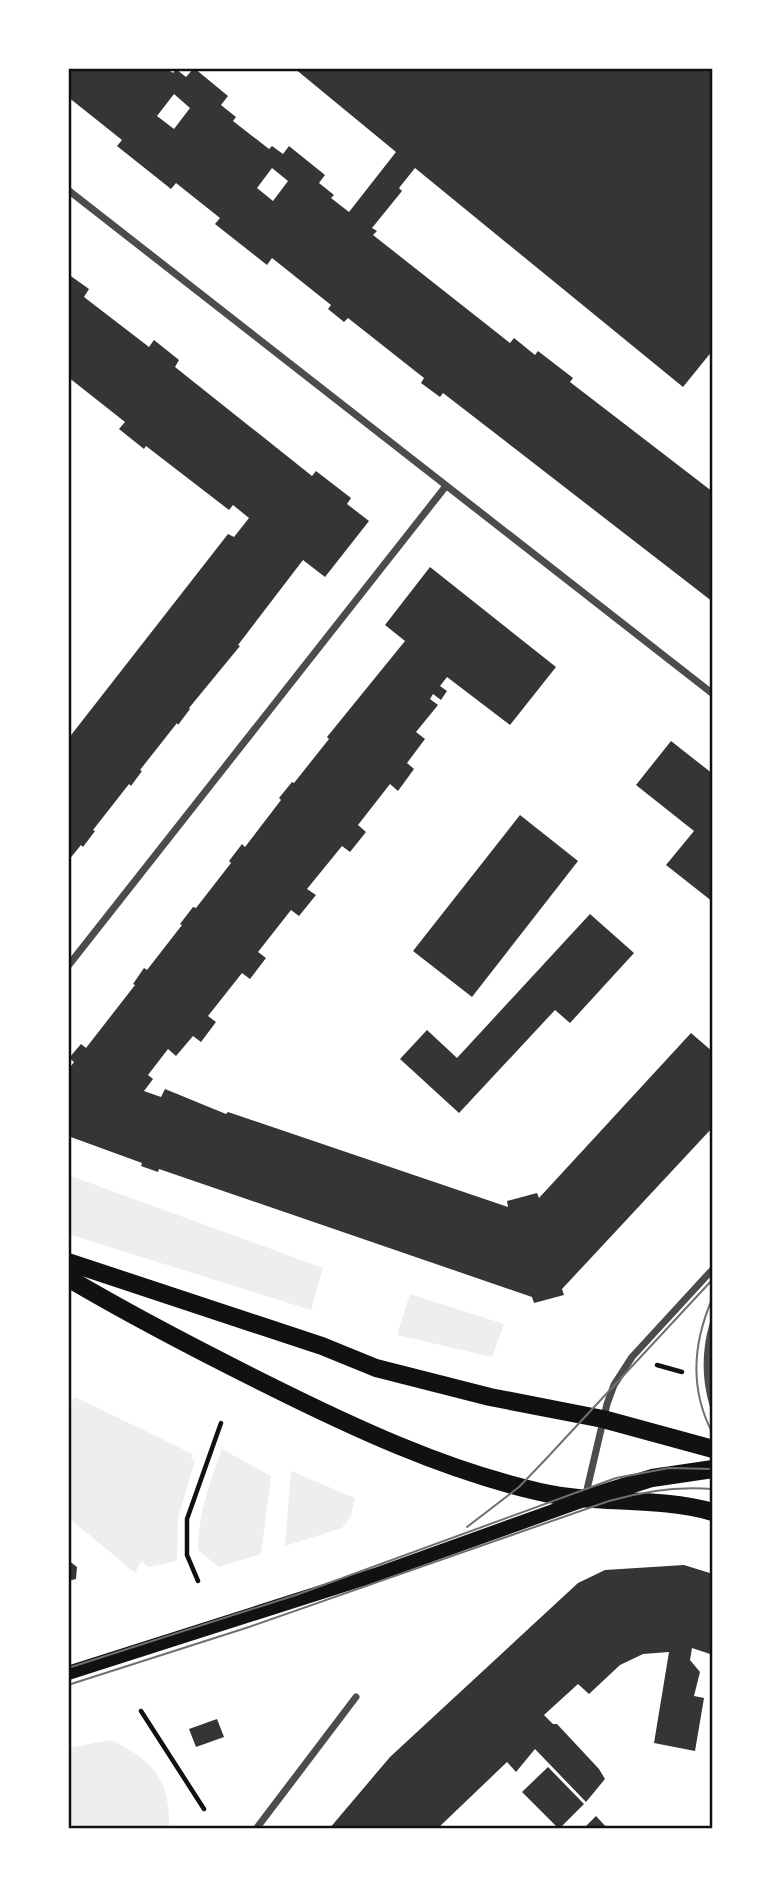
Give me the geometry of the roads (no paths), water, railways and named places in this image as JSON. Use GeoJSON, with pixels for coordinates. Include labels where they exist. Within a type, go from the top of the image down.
{"type":"FeatureCollection","features":[{"type":"Feature","properties":{"kind":"main road"},"geometry":{"type":"LineString","coordinates":[[68,1262],[323,1346],[376,1368],[490,1397],[603,1419],[713,1449]]}},
{"type":"Feature","properties":{"kind":"main road"},"geometry":{"type":"LineString","coordinates":[[68,1278],[144,1323],[331,1416],[455,1466],[530,1490],[584,1500],[656,1503],[713,1512]]}},
{"type":"Feature","properties":{"kind":"main road"},"geometry":{"type":"LineString","coordinates":[[68,1673],[375,1575],[652,1478],[713,1469]]}},
{"type":"Feature","properties":{"kind":"street"},"geometry":{"type":"LineString","coordinates":[[68,190],[713,694]]}},
{"type":"Feature","properties":{"kind":"street"},"geometry":{"type":"LineString","coordinates":[[68,966],[446,486]]}},
{"type":"Feature","properties":{"kind":"street"},"geometry":{"type":"LineString","coordinates":[[584,1500],[614,1385],[632,1357],[713,1269]]}},
{"type":"Feature","properties":{"kind":"street"},"geometry":{"type":"LineString","coordinates":[[713,1325],[706,1359],[707,1380],[713,1405]]}},
{"type":"Feature","properties":{"kind":"street"},"geometry":{"type":"LineString","coordinates":[[256,1829],[356,1697]]}},
{"type":"Feature","properties":{"kind":"tram line"},"geometry":{"type":"LineString","coordinates":[[467,1527],[519,1487],[713,1279]]}},
{"type":"Feature","properties":{"kind":"tram line"},"geometry":{"type":"LineString","coordinates":[[713,1297],[701,1331],[696,1366],[700,1400],[713,1434]]}},
{"type":"Feature","properties":{"kind":"tram line"},"geometry":{"type":"LineString","coordinates":[[68,1668],[296,1595],[616,1478],[669,1468],[713,1469]]}},
{"type":"Feature","properties":{"kind":"tram line"},"geometry":{"type":"LineString","coordinates":[[68,1685],[249,1627],[609,1501],[660,1490],[713,1489]]}}]}
